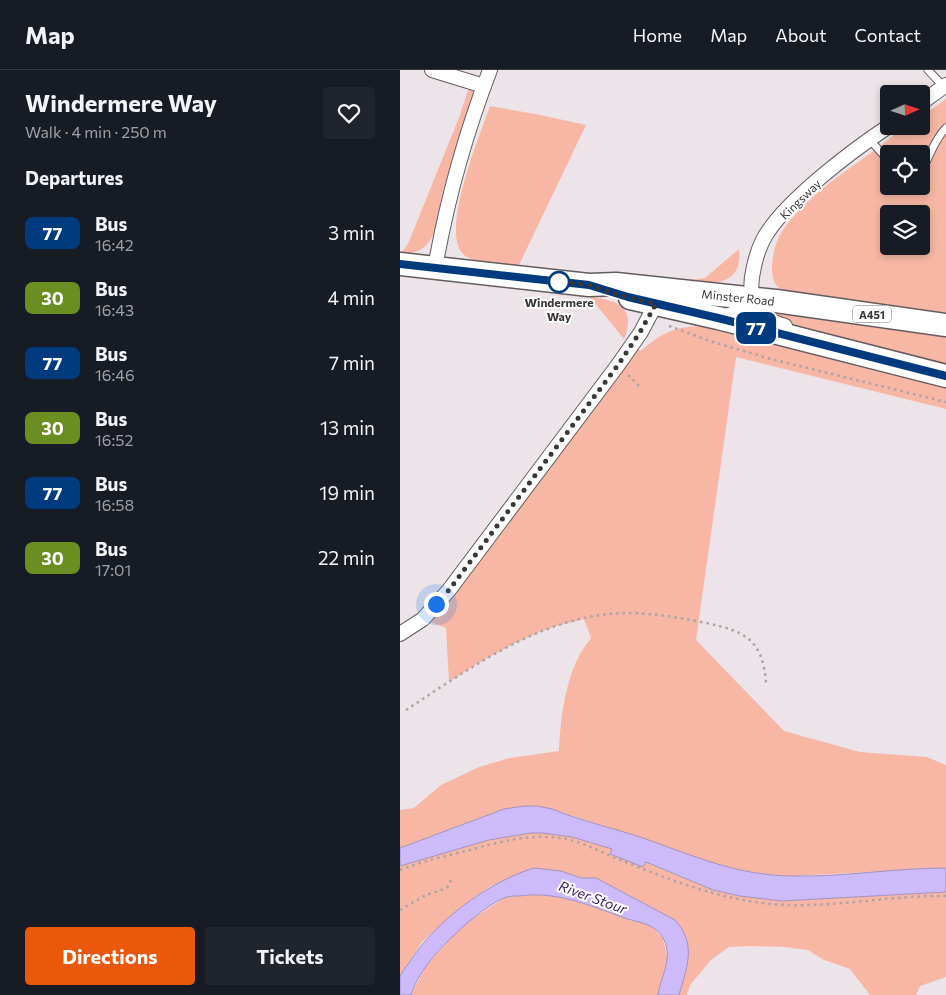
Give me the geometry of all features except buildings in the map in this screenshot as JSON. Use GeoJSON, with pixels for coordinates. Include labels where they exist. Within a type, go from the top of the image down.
{"type":"FeatureCollection","features":[{"type":"Feature","properties":{"kind":"main road","name":"Minster Road"},"geometry":{"type":"LineString","coordinates":[[400,264],[589,285],[616,284],[656,304],[946,376]]}},
{"type":"Feature","properties":{"kind":"main road","name":"Minster Road"},"geometry":{"type":"LineString","coordinates":[[656,304],[750,298],[946,325]]}},
{"type":"Feature","properties":{"kind":"street"},"geometry":{"type":"LineString","coordinates":[[432,70],[484,86]]}},
{"type":"Feature","properties":{"kind":"street"},"geometry":{"type":"LineString","coordinates":[[435,268],[453,183],[490,70]]}},
{"type":"Feature","properties":{"kind":"street"},"geometry":{"type":"LineString","coordinates":[[930,97],[945,86]]}},
{"type":"Feature","properties":{"kind":"street","name":"Kingsway"},"geometry":{"type":"LineString","coordinates":[[750,298],[755,260],[770,229],[790,206],[814,184],[880,132]]}},
{"type":"Feature","properties":{"kind":"street"},"geometry":{"type":"LineString","coordinates":[[718,318],[737,312],[745,306],[750,298]]}},
{"type":"Feature","properties":{"kind":"street"},"geometry":{"type":"LineString","coordinates":[[750,298],[756,310],[775,323],[946,365]]}},
{"type":"Feature","properties":{"kind":"street"},"geometry":{"type":"LineString","coordinates":[[400,634],[423,619],[449,590],[618,365],[656,304]]}},
{"type":"Feature","properties":{"kind":"lane"},"geometry":{"type":"LineString","coordinates":[[928,70],[945,86]]}},
{"type":"Feature","properties":{"kind":"lane"},"geometry":{"type":"LineString","coordinates":[[930,154],[940,134],[946,128]]}},
{"type":"Feature","properties":{"kind":"lane"},"geometry":{"type":"LineString","coordinates":[[870,139],[880,151]]}},
{"type":"Feature","properties":{"kind":"path"},"geometry":{"type":"LineString","coordinates":[[656,304],[713,342],[770,359],[946,402]]}},
{"type":"Feature","properties":{"kind":"path"},"geometry":{"type":"LineString","coordinates":[[618,365],[641,388]]}},
{"type":"Feature","properties":{"kind":"path"},"geometry":{"type":"LineString","coordinates":[[406,710],[475,665],[540,632],[584,618],[609,614],[659,614],[728,628],[746,637],[758,648],[763,660],[766,682]]}},
{"type":"Feature","properties":{"kind":"path"},"geometry":{"type":"LineString","coordinates":[[400,870],[418,863],[496,842],[540,837],[567,839],[581,843],[628,864],[676,881],[718,894],[750,901],[784,905],[946,896]]}},
{"type":"Feature","properties":{"kind":"path"},"geometry":{"type":"LineString","coordinates":[[400,910],[426,895],[447,888],[451,880]]}},
{"type":"Feature","properties":{"kind":"shaded area"},"geometry":{"type":"Polygon","coordinates":[[[468,90],[475,92],[443,191],[432,238],[422,248],[413,253],[401,253],[408,244],[460,115],[468,90]]]}},
{"type":"Feature","properties":{"kind":"shaded area"},"geometry":{"type":"Polygon","coordinates":[[[946,99],[946,365],[802,328],[773,314],[773,311],[788,292],[781,289],[773,278],[773,256],[777,241],[800,209],[824,187],[880,146],[880,195],[930,195],[930,145],[882,145],[894,135],[930,135],[930,111],[946,99]]]}},
{"type":"Feature","properties":{"kind":"shaded area"},"geometry":{"type":"Polygon","coordinates":[[[490,106],[586,125],[519,265],[482,262],[468,258],[463,254],[457,242],[456,226],[464,182],[490,106]]]}},
{"type":"Feature","properties":{"kind":"shaded area"},"geometry":{"type":"Polygon","coordinates":[[[739,249],[739,262],[736,271],[723,281],[704,283],[683,281],[705,278],[739,249]]]}},
{"type":"Feature","properties":{"kind":"shaded area"},"geometry":{"type":"Polygon","coordinates":[[[589,296],[608,300],[622,307],[628,319],[624,339],[589,296]]]}},
{"type":"Feature","properties":{"kind":"shaded area"},"geometry":{"type":"Polygon","coordinates":[[[701,326],[946,376],[946,409],[736,357],[696,640],[784,731],[860,752],[927,757],[946,765],[946,868],[793,876],[765,874],[732,869],[707,862],[552,809],[504,809],[400,848],[400,810],[414,808],[441,785],[479,767],[510,758],[559,751],[562,716],[573,668],[579,655],[591,638],[584,619],[556,626],[528,637],[482,661],[449,682],[446,628],[423,619],[632,346],[641,351],[668,332],[701,326]]]}},
{"type":"Feature","properties":{"kind":"shaded area"},"geometry":{"type":"Polygon","coordinates":[[[531,833],[562,835],[613,849],[611,854],[643,867],[645,862],[713,890],[740,896],[782,901],[946,892],[946,977],[920,986],[916,995],[870,995],[850,969],[824,960],[808,950],[784,947],[729,947],[711,960],[690,985],[687,995],[679,995],[686,969],[675,920],[596,878],[581,878],[561,871],[503,881],[491,886],[454,913],[422,942],[400,976],[400,866],[489,840],[531,833]]]}},
{"type":"Feature","properties":{"kind":"shaded area"},"geometry":{"type":"Polygon","coordinates":[[[546,894],[598,907],[632,921],[642,921],[652,926],[663,939],[667,956],[667,966],[658,995],[411,995],[426,966],[464,924],[506,897],[546,894]]]}},
{"type":"Feature","properties":{"kind":"water"},"geometry":{"type":"Polygon","coordinates":[[[524,806],[552,809],[698,858],[754,873],[813,876],[946,868],[946,892],[782,901],[740,896],[713,890],[646,862],[643,867],[610,854],[612,849],[572,837],[542,833],[489,840],[400,866],[400,848],[504,809],[524,806]]]}},
{"type":"Feature","properties":{"kind":"water","name":"River Stour"},"geometry":{"type":"Polygon","coordinates":[[[534,868],[561,871],[581,878],[596,878],[675,920],[682,929],[688,947],[687,965],[679,995],[658,995],[666,968],[667,954],[664,940],[655,929],[570,900],[545,895],[532,895],[506,897],[497,901],[468,922],[432,958],[418,979],[411,995],[400,995],[400,976],[420,948],[447,919],[481,893],[516,874],[534,868]]]}},
{"type":"Feature","properties":{"kind":"bus line","name":"77"},"geometry":{"type":"LineString","coordinates":[[400,264],[589,285],[615,294],[946,376]]}},
{"type":"Feature","properties":{"kind":"place","name":"Windermere Way"},"geometry":{"type":"Point","coordinates":[559,282]}},
{"type":"Feature","properties":{"kind":"route"},"geometry":{"type":"LineString","coordinates":[[436,604],[449,590],[632,346],[656,304],[615,294],[589,285],[551,281],[559,282]]}}]}
